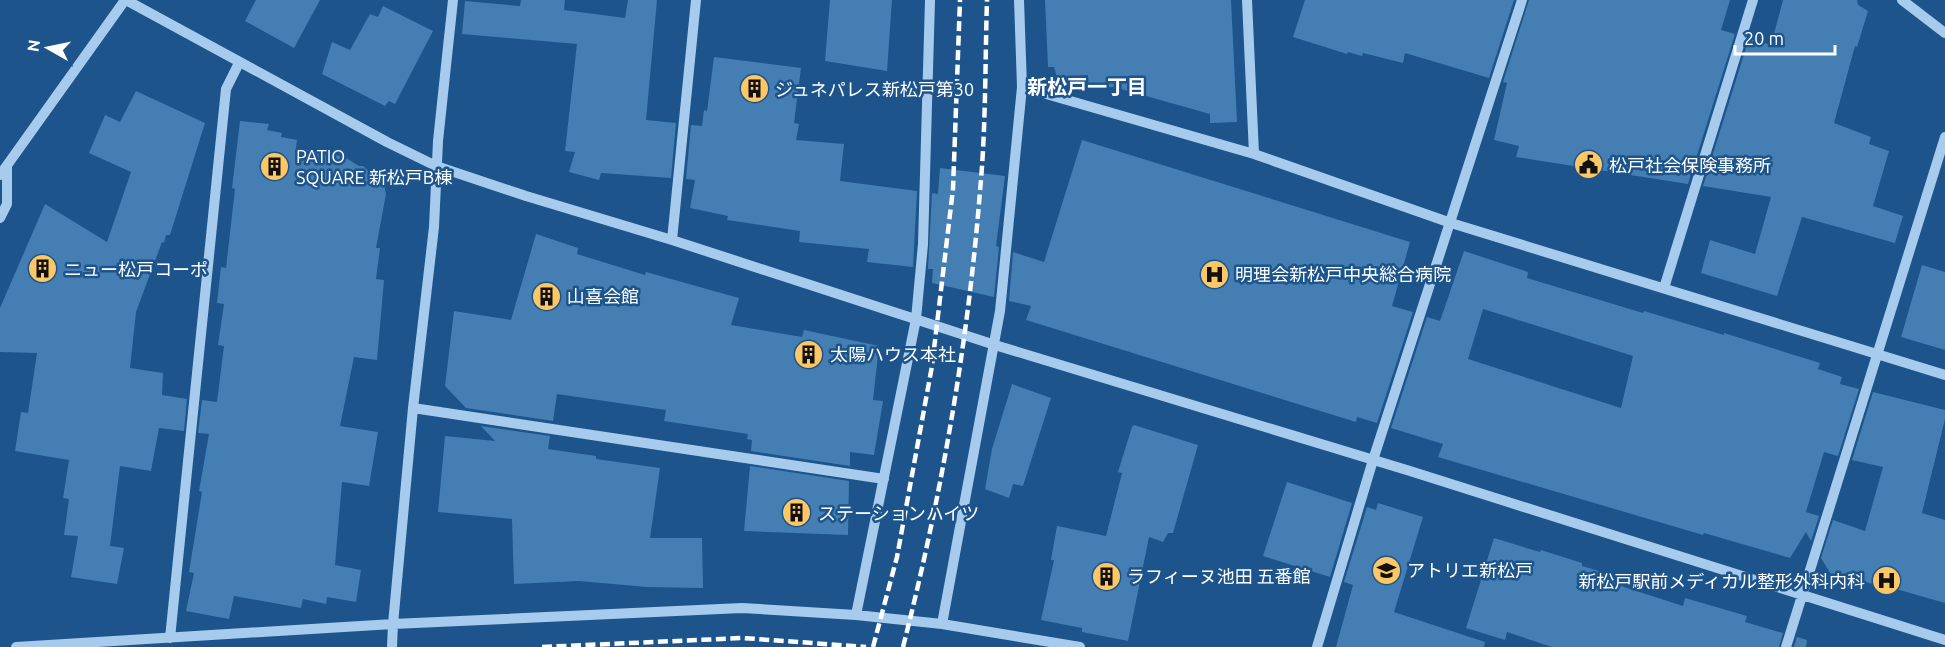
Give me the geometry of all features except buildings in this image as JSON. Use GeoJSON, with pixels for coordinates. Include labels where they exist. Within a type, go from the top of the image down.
{"type":"FeatureCollection","features":[{"type":"Feature","properties":{"kind":"street"},"geometry":{"type":"LineString","coordinates":[[0,218],[7,204],[2,169],[126,0],[239,63],[436,166],[995,345],[1373,460],[1945,640]]}},
{"type":"Feature","properties":{"kind":"street"},"geometry":{"type":"LineString","coordinates":[[392,647],[413,408],[434,226],[436,166],[453,0]]}},
{"type":"Feature","properties":{"kind":"street"},"geometry":{"type":"LineString","coordinates":[[672,240],[696,0]]}},
{"type":"Feature","properties":{"kind":"street"},"geometry":{"type":"LineString","coordinates":[[856,615],[916,319],[923,244],[930,0]]}},
{"type":"Feature","properties":{"kind":"street"},"geometry":{"type":"LineString","coordinates":[[942,624],[1000,311],[1022,87],[1019,0]]}},
{"type":"Feature","properties":{"kind":"street"},"geometry":{"type":"LineString","coordinates":[[1247,0],[1254,154]]}},
{"type":"Feature","properties":{"kind":"street"},"geometry":{"type":"LineString","coordinates":[[1317,647],[1373,460],[1522,0]]}},
{"type":"Feature","properties":{"kind":"street"},"geometry":{"type":"LineString","coordinates":[[1664,288],[1753,0]]}},
{"type":"Feature","properties":{"kind":"street"},"geometry":{"type":"LineString","coordinates":[[1902,0],[1945,33]]}},
{"type":"Feature","properties":{"kind":"street"},"geometry":{"type":"LineString","coordinates":[[170,638],[226,89],[239,63]]}},
{"type":"Feature","properties":{"kind":"street"},"geometry":{"type":"LineString","coordinates":[[1022,87],[1254,154],[1451,223],[1945,375]]}},
{"type":"Feature","properties":{"kind":"street"},"geometry":{"type":"LineString","coordinates":[[1786,647],[1945,137]]}},
{"type":"Feature","properties":{"kind":"street"},"geometry":{"type":"LineString","coordinates":[[413,408],[884,479]]}},
{"type":"Feature","properties":{"kind":"street"},"geometry":{"type":"LineString","coordinates":[[16,647],[393,624],[742,608],[856,615],[942,624],[1080,647]]}},
{"type":"Feature","properties":{"kind":"railway"},"geometry":{"type":"LineString","coordinates":[[873,647],[897,557],[932,366],[953,189],[960,0]]}},
{"type":"Feature","properties":{"kind":"railway"},"geometry":{"type":"LineString","coordinates":[[903,647],[941,478],[968,306],[982,167],[987,0]]}},
{"type":"Feature","properties":{"kind":"railway"},"geometry":{"type":"LineString","coordinates":[[542,647],[743,638],[866,647]]}},
{"type":"Feature","properties":{"kind":"place","name":"ジュネパレス新松戸第30"},"geometry":{"type":"Point","coordinates":[754,89]}},
{"type":"Feature","properties":{"kind":"place","name":"松戸社会保険事務所"},"geometry":{"type":"Point","coordinates":[1588,165]}},
{"type":"Feature","properties":{"kind":"place","name":"PATIO SQUARE 新松戸B棟"},"geometry":{"type":"Point","coordinates":[275,166]}},
{"type":"Feature","properties":{"kind":"place","name":"ニュー松戸コーポ"},"geometry":{"type":"Point","coordinates":[43,269]}},
{"type":"Feature","properties":{"kind":"place","name":"明理会新松戸中央総合病院"},"geometry":{"type":"Point","coordinates":[1214,274]}},
{"type":"Feature","properties":{"kind":"place","name":"山喜会館"},"geometry":{"type":"Point","coordinates":[546,296]}},
{"type":"Feature","properties":{"kind":"place","name":"太陽ハウス本社"},"geometry":{"type":"Point","coordinates":[809,354]}},
{"type":"Feature","properties":{"kind":"place","name":"ステーションハイツ"},"geometry":{"type":"Point","coordinates":[797,513]}},
{"type":"Feature","properties":{"kind":"place","name":"アトリエ新松戸"},"geometry":{"type":"Point","coordinates":[1386,570]}},
{"type":"Feature","properties":{"kind":"place","name":"ラフィーヌ池田 五番館"},"geometry":{"type":"Point","coordinates":[1106,576]}},
{"type":"Feature","properties":{"kind":"place","name":"新松戸駅前メディカル整形外科内科"},"geometry":{"type":"Point","coordinates":[1886,581]}},
{"type":"Feature","properties":{"kind":"district","name":"新松戸一丁目"},"geometry":{"type":"Point","coordinates":[1087,86]}}]}
